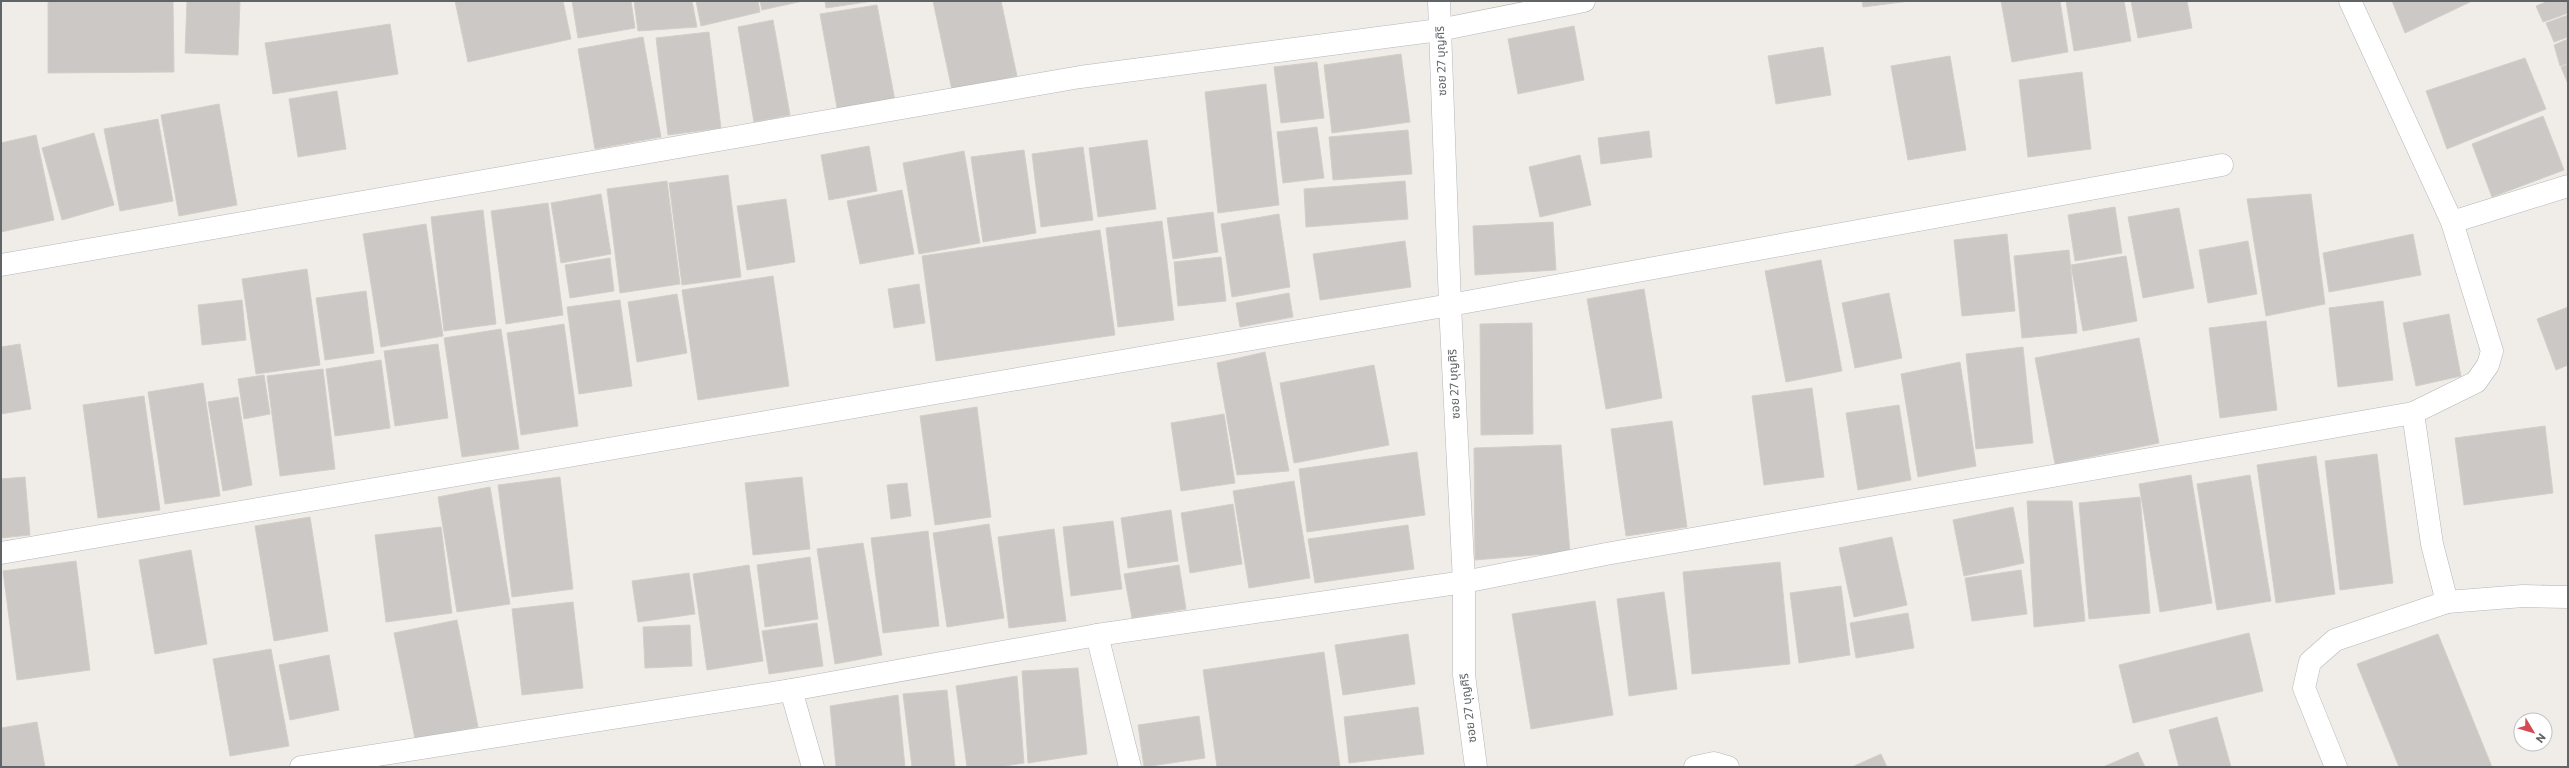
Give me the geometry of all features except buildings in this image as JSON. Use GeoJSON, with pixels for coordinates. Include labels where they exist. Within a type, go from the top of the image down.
{"type":"FeatureCollection","features":[{"type":"Feature","properties":{"kind":"street","name":"ซอย 27 บุญศิริ"},"geometry":{"type":"LineString","coordinates":[[1438,1],[1450,305],[1464,582],[1464,674],[1470,731],[1476,767]]}},
{"type":"Feature","properties":{"kind":"street"},"geometry":{"type":"LineString","coordinates":[[1,265],[1080,77],[1439,30],[1584,1]]}},
{"type":"Feature","properties":{"kind":"street"},"geometry":{"type":"LineString","coordinates":[[301,767],[791,690],[1097,635],[1464,582],[1606,554],[2413,413],[2476,382],[2488,365],[2492,351],[2452,222],[2350,1]]}},
{"type":"Feature","properties":{"kind":"street"},"geometry":{"type":"LineString","coordinates":[[1,553],[1450,305],[2222,165]]}},
{"type":"Feature","properties":{"kind":"street"},"geometry":{"type":"LineString","coordinates":[[2452,222],[2568,186]]}},
{"type":"Feature","properties":{"kind":"street"},"geometry":{"type":"LineString","coordinates":[[2413,413],[2432,544],[2447,602]]}},
{"type":"Feature","properties":{"kind":"street"},"geometry":{"type":"LineString","coordinates":[[2336,767],[2304,688],[2310,662],[2336,640],[2447,602],[2523,596],[2568,597]]}},
{"type":"Feature","properties":{"kind":"street"},"geometry":{"type":"LineString","coordinates":[[1097,635],[1130,767]]}},
{"type":"Feature","properties":{"kind":"street"},"geometry":{"type":"LineString","coordinates":[[791,690],[813,767]]}},
{"type":"Feature","properties":{"kind":"street"},"geometry":{"type":"LineString","coordinates":[[1695,767],[1714,763],[1728,767]]}}]}
